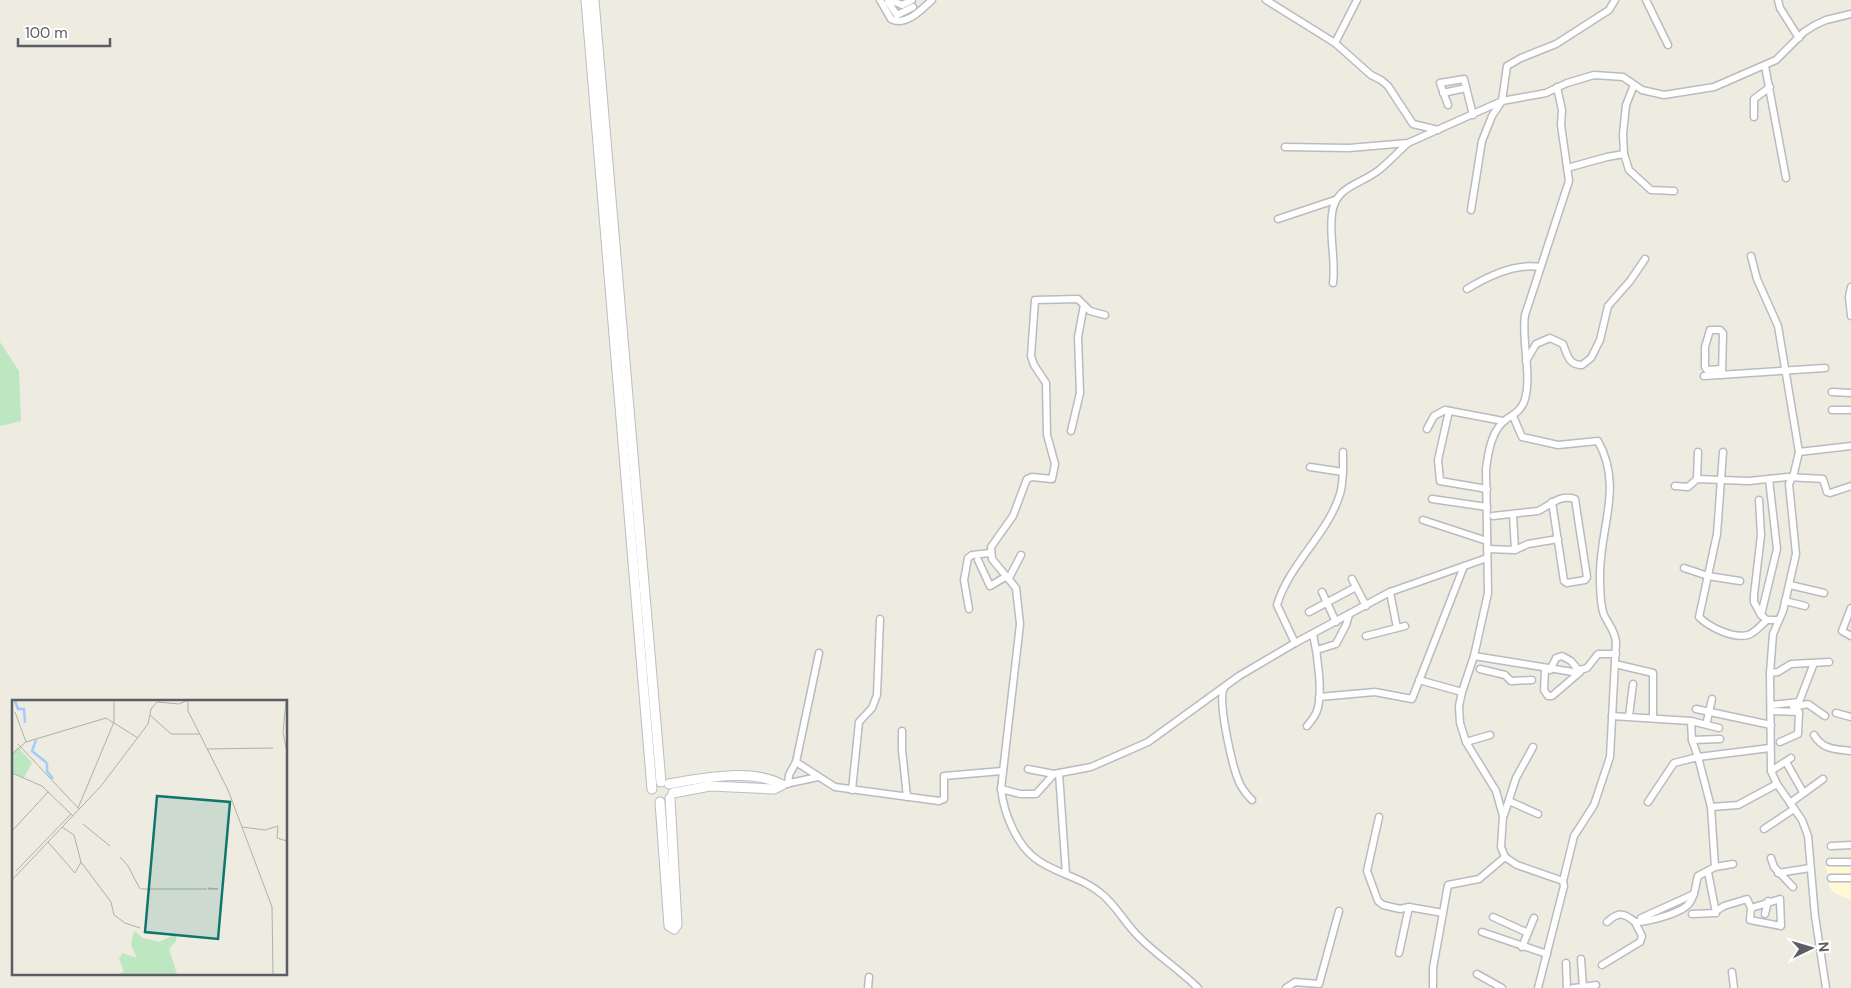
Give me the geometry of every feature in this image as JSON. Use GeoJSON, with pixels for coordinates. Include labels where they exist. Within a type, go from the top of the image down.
{"type":"FeatureCollection","features":[{"type":"Feature","properties":{"kind":"street"},"geometry":{"type":"LineString","coordinates":[[594,47],[586,0],[594,0],[594,47],[600,134],[632,559],[652,789],[655,799],[660,802],[670,871],[677,925],[671,929],[668,926],[670,871],[672,796],[665,783],[600,134]]}},
{"type":"Feature","properties":{"kind":"street"},"geometry":{"type":"LineString","coordinates":[[880,0],[896,22],[908,19],[914,6]]}},
{"type":"Feature","properties":{"kind":"street"},"geometry":{"type":"LineString","coordinates":[[889,1],[897,15],[914,6],[932,0]]}},
{"type":"Feature","properties":{"kind":"street"},"geometry":{"type":"LineString","coordinates":[[1266,0],[1335,43],[1388,86],[1413,124],[1439,130]]}},
{"type":"Feature","properties":{"kind":"street"},"geometry":{"type":"LineString","coordinates":[[1335,43],[1357,0]]}},
{"type":"Feature","properties":{"kind":"street"},"geometry":{"type":"LineString","coordinates":[[1471,210],[1482,141],[1492,116],[1502,101],[1507,66],[1511,62],[1556,44],[1609,10],[1615,0]]}},
{"type":"Feature","properties":{"kind":"street"},"geometry":{"type":"LineString","coordinates":[[1646,0],[1668,45]]}},
{"type":"Feature","properties":{"kind":"street"},"geometry":{"type":"LineString","coordinates":[[1778,0],[1780,8],[1799,38]]}},
{"type":"Feature","properties":{"kind":"street"},"geometry":{"type":"LineString","coordinates":[[889,1],[914,6]]}},
{"type":"Feature","properties":{"kind":"street"},"geometry":{"type":"LineString","coordinates":[[1285,147],[1349,148],[1408,143],[1502,101],[1537,96],[1594,75],[1623,77],[1642,90],[1671,95],[1714,87],[1766,66],[1776,60],[1804,32],[1826,20],[1851,14]]}},
{"type":"Feature","properties":{"kind":"street"},"geometry":{"type":"LineString","coordinates":[[1766,66],[1786,178]]}},
{"type":"Feature","properties":{"kind":"street"},"geometry":{"type":"LineString","coordinates":[[1448,104],[1441,82],[1464,79],[1472,115]]}},
{"type":"Feature","properties":{"kind":"street"},"geometry":{"type":"LineString","coordinates":[[1634,85],[1625,112],[1624,154],[1628,170],[1648,188],[1674,191]]}},
{"type":"Feature","properties":{"kind":"street"},"geometry":{"type":"LineString","coordinates":[[1754,117],[1754,100],[1770,87]]}},
{"type":"Feature","properties":{"kind":"street"},"geometry":{"type":"LineString","coordinates":[[1443,93],[1466,88]]}},
{"type":"Feature","properties":{"kind":"street"},"geometry":{"type":"LineString","coordinates":[[1427,429],[1434,416],[1441,411],[1503,421],[1520,410],[1526,395],[1523,338],[1524,315],[1569,180],[1561,125],[1562,110],[1557,88]]}},
{"type":"Feature","properties":{"kind":"street"},"geometry":{"type":"LineString","coordinates":[[1333,283],[1335,266],[1332,215],[1335,200],[1344,189],[1379,170],[1408,143]]}},
{"type":"Feature","properties":{"kind":"street"},"geometry":{"type":"LineString","coordinates":[[1567,168],[1624,154]]}},
{"type":"Feature","properties":{"kind":"street"},"geometry":{"type":"LineString","coordinates":[[1278,219],[1335,200]]}},
{"type":"Feature","properties":{"kind":"street"},"geometry":{"type":"LineString","coordinates":[[1751,256],[1756,279],[1778,326],[1799,452],[1789,484],[1796,554],[1790,585],[1773,634],[1770,673],[1771,770],[1777,784],[1792,806],[1808,836],[1810,868],[1826,988]]}},
{"type":"Feature","properties":{"kind":"street"},"geometry":{"type":"LineString","coordinates":[[1525,362],[1536,344],[1550,338],[1563,344],[1568,359],[1576,365],[1582,365],[1591,358],[1600,340],[1608,306],[1630,281],[1645,259]]}},
{"type":"Feature","properties":{"kind":"street"},"geometry":{"type":"LineString","coordinates":[[1466,289],[1482,280],[1524,265],[1540,267]]}},
{"type":"Feature","properties":{"kind":"street"},"geometry":{"type":"LineString","coordinates":[[1851,287],[1849,297],[1851,316]]}},
{"type":"Feature","properties":{"kind":"street"},"geometry":{"type":"LineString","coordinates":[[1105,315],[1090,311],[1078,299],[1035,300],[1031,356],[1034,365],[1046,382],[1047,435],[1055,464],[1054,477],[1050,480],[1032,477],[1027,479],[1013,516],[993,541],[990,553],[992,560],[1016,588],[1020,624],[1001,789],[1003,802],[1016,835],[1032,856],[1066,874],[1087,882],[1105,896],[1140,938],[1198,988]]}},
{"type":"Feature","properties":{"kind":"street"},"geometry":{"type":"LineString","coordinates":[[1071,431],[1080,393],[1078,337],[1084,305]]}},
{"type":"Feature","properties":{"kind":"street"},"geometry":{"type":"LineString","coordinates":[[1722,372],[1724,333],[1720,330],[1710,330],[1705,347],[1705,367],[1707,370],[1722,372],[1825,368]]}},
{"type":"Feature","properties":{"kind":"street"},"geometry":{"type":"LineString","coordinates":[[1704,376],[1722,372]]}},
{"type":"Feature","properties":{"kind":"street"},"geometry":{"type":"LineString","coordinates":[[1832,392],[1851,393]]}},
{"type":"Feature","properties":{"kind":"street"},"geometry":{"type":"LineString","coordinates":[[1832,410],[1851,410]]}},
{"type":"Feature","properties":{"kind":"street"},"geometry":{"type":"LineString","coordinates":[[1449,411],[1438,460],[1440,481],[1487,489]]}},
{"type":"Feature","properties":{"kind":"street"},"geometry":{"type":"LineString","coordinates":[[1513,416],[1522,437],[1558,445],[1598,441],[1610,472],[1611,500],[1605,522],[1600,576],[1602,607],[1615,632],[1616,654],[1610,757],[1605,777],[1594,805],[1574,836],[1563,881],[1563,897],[1538,988]]}},
{"type":"Feature","properties":{"kind":"street"},"geometry":{"type":"LineString","coordinates":[[1503,421],[1488,453],[1486,469],[1488,593],[1474,656],[1459,706],[1460,723],[1466,742],[1496,791],[1504,816]]}},
{"type":"Feature","properties":{"kind":"street"},"geometry":{"type":"LineString","coordinates":[[1799,452],[1851,446]]}},
{"type":"Feature","properties":{"kind":"street"},"geometry":{"type":"LineString","coordinates":[[1295,643],[1277,605],[1283,589],[1336,504],[1340,493],[1343,452]]}},
{"type":"Feature","properties":{"kind":"street"},"geometry":{"type":"LineString","coordinates":[[1697,479],[1698,452]]}},
{"type":"Feature","properties":{"kind":"street"},"geometry":{"type":"LineString","coordinates":[[1723,452],[1717,534],[1698,613],[1704,623],[1726,632],[1743,636],[1753,632],[1764,618],[1777,549],[1769,479]]}},
{"type":"Feature","properties":{"kind":"street"},"geometry":{"type":"LineString","coordinates":[[1310,467],[1342,472]]}},
{"type":"Feature","properties":{"kind":"street"},"geometry":{"type":"LineString","coordinates":[[1675,486],[1688,487],[1697,479],[1792,478],[1823,479],[1827,492],[1830,493],[1851,486]]}},
{"type":"Feature","properties":{"kind":"street"},"geometry":{"type":"LineString","coordinates":[[1493,516],[1538,511],[1552,502],[1562,498],[1575,498],[1587,577],[1585,580],[1564,582],[1552,502]]}},
{"type":"Feature","properties":{"kind":"street"},"geometry":{"type":"LineString","coordinates":[[1432,499],[1487,507]]}},
{"type":"Feature","properties":{"kind":"street"},"geometry":{"type":"LineString","coordinates":[[1759,500],[1761,534],[1754,602],[1764,618],[1778,620]]}},
{"type":"Feature","properties":{"kind":"street"},"geometry":{"type":"LineString","coordinates":[[1513,515],[1515,550]]}},
{"type":"Feature","properties":{"kind":"street"},"geometry":{"type":"LineString","coordinates":[[1423,520],[1487,541]]}},
{"type":"Feature","properties":{"kind":"street"},"geometry":{"type":"LineString","coordinates":[[1487,549],[1515,550],[1528,544],[1558,539]]}},
{"type":"Feature","properties":{"kind":"street"},"geometry":{"type":"LineString","coordinates":[[969,609],[964,580],[968,558],[972,555],[990,553]]}},
{"type":"Feature","properties":{"kind":"street"},"geometry":{"type":"LineString","coordinates":[[978,560],[990,586],[1008,577],[1021,555]]}},
{"type":"Feature","properties":{"kind":"street"},"geometry":{"type":"LineString","coordinates":[[632,559],[642,558]]}},
{"type":"Feature","properties":{"kind":"street"},"geometry":{"type":"LineString","coordinates":[[1028,769],[1056,773],[1091,767],[1148,742],[1224,687],[1295,643],[1390,592],[1487,558]]}},
{"type":"Feature","properties":{"kind":"street"},"geometry":{"type":"LineString","coordinates":[[1319,697],[1375,692],[1412,698],[1464,566]]}},
{"type":"Feature","properties":{"kind":"street"},"geometry":{"type":"LineString","coordinates":[[1684,568],[1708,576],[1740,581]]}},
{"type":"Feature","properties":{"kind":"street"},"geometry":{"type":"LineString","coordinates":[[1352,579],[1366,606]]}},
{"type":"Feature","properties":{"kind":"street"},"geometry":{"type":"LineString","coordinates":[[1790,585],[1824,593]]}},
{"type":"Feature","properties":{"kind":"street"},"geometry":{"type":"LineString","coordinates":[[1309,612],[1356,587]]}},
{"type":"Feature","properties":{"kind":"street"},"geometry":{"type":"LineString","coordinates":[[1322,592],[1336,622]]}},
{"type":"Feature","properties":{"kind":"street"},"geometry":{"type":"LineString","coordinates":[[1390,592],[1398,628]]}},
{"type":"Feature","properties":{"kind":"street"},"geometry":{"type":"LineString","coordinates":[[1785,601],[1805,606]]}},
{"type":"Feature","properties":{"kind":"street"},"geometry":{"type":"LineString","coordinates":[[1851,608],[1842,632],[1851,636]]}},
{"type":"Feature","properties":{"kind":"street"},"geometry":{"type":"LineString","coordinates":[[1317,650],[1336,644],[1346,626],[1349,615]]}},
{"type":"Feature","properties":{"kind":"street"},"geometry":{"type":"LineString","coordinates":[[852,790],[859,722],[872,708],[876,695],[880,620]]}},
{"type":"Feature","properties":{"kind":"street"},"geometry":{"type":"LineString","coordinates":[[1366,636],[1405,626]]}},
{"type":"Feature","properties":{"kind":"street"},"geometry":{"type":"LineString","coordinates":[[1307,726],[1317,713],[1319,697],[1317,650],[1313,634]]}},
{"type":"Feature","properties":{"kind":"street"},"geometry":{"type":"LineString","coordinates":[[785,784],[796,762],[820,653]]}},
{"type":"Feature","properties":{"kind":"street"},"geometry":{"type":"LineString","coordinates":[[1580,672],[1571,661],[1562,656],[1556,658],[1547,669],[1544,690],[1548,696],[1552,696],[1587,668],[1598,654],[1616,654]]}},
{"type":"Feature","properties":{"kind":"street"},"geometry":{"type":"LineString","coordinates":[[1474,656],[1547,669],[1580,672]]}},
{"type":"Feature","properties":{"kind":"street"},"geometry":{"type":"LineString","coordinates":[[1502,674],[1506,662]]}},
{"type":"Feature","properties":{"kind":"street"},"geometry":{"type":"LineString","coordinates":[[1770,673],[1778,672],[1791,664],[1829,662]]}},
{"type":"Feature","properties":{"kind":"street"},"geometry":{"type":"LineString","coordinates":[[1771,708],[1799,702],[1814,663]]}},
{"type":"Feature","properties":{"kind":"street"},"geometry":{"type":"LineString","coordinates":[[1615,664],[1653,673],[1653,717]]}},
{"type":"Feature","properties":{"kind":"street"},"geometry":{"type":"LineString","coordinates":[[1480,669],[1502,674],[1511,681],[1532,680]]}},
{"type":"Feature","properties":{"kind":"street"},"geometry":{"type":"LineString","coordinates":[[1419,680],[1462,692]]}},
{"type":"Feature","properties":{"kind":"street"},"geometry":{"type":"LineString","coordinates":[[1630,716],[1633,684]]}},
{"type":"Feature","properties":{"kind":"street"},"geometry":{"type":"LineString","coordinates":[[1224,687],[1221,698],[1230,755],[1240,784],[1252,800]]}},
{"type":"Feature","properties":{"kind":"street"},"geometry":{"type":"LineString","coordinates":[[1707,721],[1712,699]]}},
{"type":"Feature","properties":{"kind":"street"},"geometry":{"type":"LineString","coordinates":[[1771,708],[1806,704],[1825,716]]}},
{"type":"Feature","properties":{"kind":"street"},"geometry":{"type":"LineString","coordinates":[[1771,708],[1799,712],[1798,734],[1780,742]]}},
{"type":"Feature","properties":{"kind":"street"},"geometry":{"type":"LineString","coordinates":[[1696,709],[1771,725]]}},
{"type":"Feature","properties":{"kind":"street"},"geometry":{"type":"LineString","coordinates":[[1836,713],[1851,717]]}},
{"type":"Feature","properties":{"kind":"street"},"geometry":{"type":"LineString","coordinates":[[1612,716],[1653,717],[1690,721],[1719,728]]}},
{"type":"Feature","properties":{"kind":"street"},"geometry":{"type":"LineString","coordinates":[[1690,721],[1692,740],[1711,807],[1715,867]]}},
{"type":"Feature","properties":{"kind":"street"},"geometry":{"type":"LineString","coordinates":[[902,731],[907,797]]}},
{"type":"Feature","properties":{"kind":"street"},"geometry":{"type":"LineString","coordinates":[[1466,742],[1490,735]]}},
{"type":"Feature","properties":{"kind":"street"},"geometry":{"type":"LineString","coordinates":[[1814,735],[1820,745],[1830,749],[1851,751]]}},
{"type":"Feature","properties":{"kind":"street"},"geometry":{"type":"LineString","coordinates":[[1692,740],[1720,740]]}},
{"type":"Feature","properties":{"kind":"street"},"geometry":{"type":"LineString","coordinates":[[1533,748],[1516,778],[1504,816],[1500,841],[1505,857],[1516,865],[1563,881]]}},
{"type":"Feature","properties":{"kind":"street"},"geometry":{"type":"LineString","coordinates":[[1648,802],[1674,763],[1698,757],[1770,748]]}},
{"type":"Feature","properties":{"kind":"street"},"geometry":{"type":"LineString","coordinates":[[1771,770],[1788,760],[1803,792]]}},
{"type":"Feature","properties":{"kind":"street"},"geometry":{"type":"LineString","coordinates":[[796,762],[835,787],[939,801],[944,799],[944,776],[1002,771]]}},
{"type":"Feature","properties":{"kind":"street"},"geometry":{"type":"LineString","coordinates":[[1001,789],[1020,794],[1036,794],[1056,773]]}},
{"type":"Feature","properties":{"kind":"street"},"geometry":{"type":"LineString","coordinates":[[1056,773],[1066,874]]}},
{"type":"Feature","properties":{"kind":"street"},"geometry":{"type":"LineString","coordinates":[[652,789],[656,784],[709,781],[774,789],[785,784],[818,777]]}},
{"type":"Feature","properties":{"kind":"street"},"geometry":{"type":"LineString","coordinates":[[1764,829],[1792,806],[1803,792],[1822,779]]}},
{"type":"Feature","properties":{"kind":"street"},"geometry":{"type":"LineString","coordinates":[[660,802],[709,781]]}},
{"type":"Feature","properties":{"kind":"street"},"geometry":{"type":"LineString","coordinates":[[1711,807],[1738,805],[1777,784]]}},
{"type":"Feature","properties":{"kind":"street"},"geometry":{"type":"LineString","coordinates":[[1509,800],[1538,814]]}},
{"type":"Feature","properties":{"kind":"street"},"geometry":{"type":"LineString","coordinates":[[1379,817],[1368,874],[1380,903],[1400,909],[1409,907],[1442,913]]}},
{"type":"Feature","properties":{"kind":"street"},"geometry":{"type":"LineString","coordinates":[[1831,846],[1851,845]]}},
{"type":"Feature","properties":{"kind":"street"},"geometry":{"type":"LineString","coordinates":[[1433,988],[1433,968],[1449,883],[1465,883],[1479,878],[1505,857]]}},
{"type":"Feature","properties":{"kind":"street"},"geometry":{"type":"LineString","coordinates":[[1771,858],[1778,873],[1793,887]]}},
{"type":"Feature","properties":{"kind":"street"},"geometry":{"type":"LineString","coordinates":[[1830,862],[1851,862]]}},
{"type":"Feature","properties":{"kind":"street"},"geometry":{"type":"LineString","coordinates":[[1607,922],[1617,913],[1622,913],[1637,920],[1681,911],[1689,904],[1695,894],[1698,876],[1715,867],[1733,864]]}},
{"type":"Feature","properties":{"kind":"street"},"geometry":{"type":"LineString","coordinates":[[1778,873],[1810,868]]}},
{"type":"Feature","properties":{"kind":"street"},"geometry":{"type":"LineString","coordinates":[[1708,872],[1716,911]]}},
{"type":"Feature","properties":{"kind":"street"},"geometry":{"type":"LineString","coordinates":[[1831,878],[1851,878]]}},
{"type":"Feature","properties":{"kind":"street"},"geometry":{"type":"LineString","coordinates":[[1692,914],[1712,914],[1724,906],[1745,899],[1749,900],[1752,908],[1750,921],[1780,927],[1781,900],[1777,898],[1752,908]]}},
{"type":"Feature","properties":{"kind":"street"},"geometry":{"type":"LineString","coordinates":[[1765,914],[1768,901]]}},
{"type":"Feature","properties":{"kind":"street"},"geometry":{"type":"LineString","coordinates":[[1399,953],[1409,907]]}},
{"type":"Feature","properties":{"kind":"street"},"geometry":{"type":"LineString","coordinates":[[1286,988],[1295,982],[1319,984],[1339,911]]}},
{"type":"Feature","properties":{"kind":"street"},"geometry":{"type":"LineString","coordinates":[[1493,917],[1528,933]]}},
{"type":"Feature","properties":{"kind":"street"},"geometry":{"type":"LineString","coordinates":[[1522,947],[1534,918]]}},
{"type":"Feature","properties":{"kind":"street"},"geometry":{"type":"LineString","coordinates":[[1602,965],[1640,942],[1642,936],[1637,920]]}},
{"type":"Feature","properties":{"kind":"street"},"geometry":{"type":"LineString","coordinates":[[1482,932],[1547,954]]}},
{"type":"Feature","properties":{"kind":"street"},"geometry":{"type":"LineString","coordinates":[[1582,960],[1583,987]]}},
{"type":"Feature","properties":{"kind":"street"},"geometry":{"type":"LineString","coordinates":[[1566,963],[1567,988]]}},
{"type":"Feature","properties":{"kind":"street"},"geometry":{"type":"LineString","coordinates":[[1732,972],[1734,988]]}},
{"type":"Feature","properties":{"kind":"street"},"geometry":{"type":"LineString","coordinates":[[1477,974],[1502,988]]}},
{"type":"Feature","properties":{"kind":"street"},"geometry":{"type":"LineString","coordinates":[[868,988],[869,978]]}},
{"type":"Feature","properties":{"kind":"street"},"geometry":{"type":"LineString","coordinates":[[1573,988],[1596,985]]}},
{"type":"Feature","properties":{"kind":"shaded area"},"geometry":{"type":"Polygon","coordinates":[[[1851,865],[1851,900],[1834,893],[1830,888],[1826,866],[1851,865]]]}},
{"type":"Feature","properties":{"kind":"green space"},"geometry":{"type":"Polygon","coordinates":[[[0,342],[19,371],[21,421],[0,426],[0,342]]]}}]}
